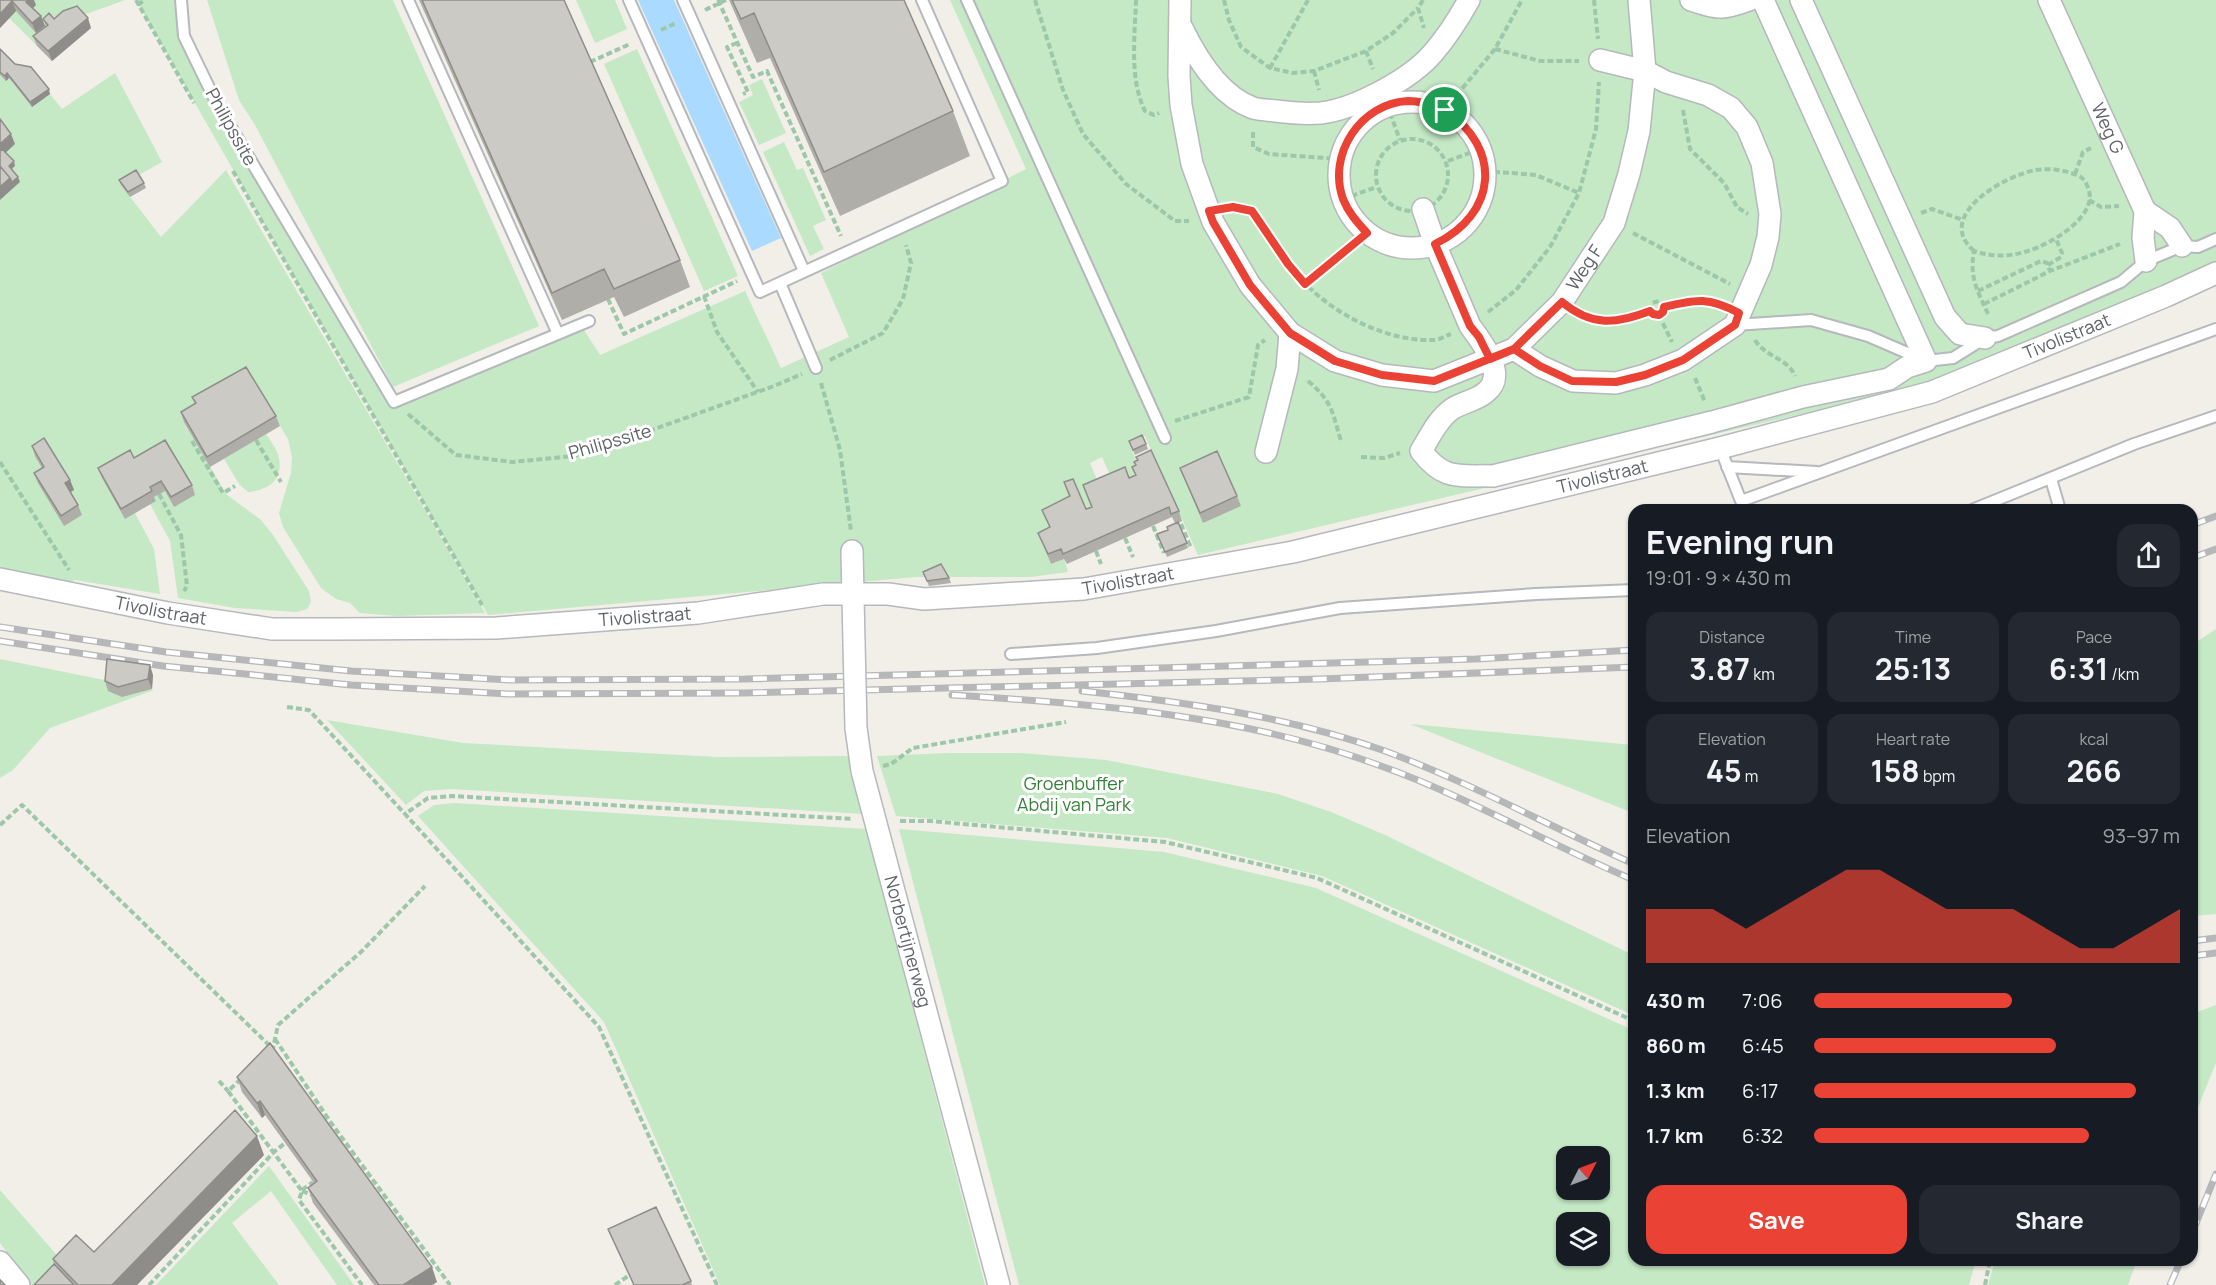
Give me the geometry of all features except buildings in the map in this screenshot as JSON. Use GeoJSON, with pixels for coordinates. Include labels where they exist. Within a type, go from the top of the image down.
{"type":"FeatureCollection","features":[{"type":"Feature","properties":{"kind":"street","name":"Weg F"},"geometry":{"type":"LineString","coordinates":[[1180,0],[1181,105],[1192,164],[1211,217],[1250,285],[1287,330],[1335,361],[1382,375],[1434,381],[1514,349],[1562,302],[1614,223],[1639,131],[1645,72],[1640,0]]}},
{"type":"Feature","properties":{"kind":"street"},"geometry":{"type":"LineString","coordinates":[[1180,25],[1195,54],[1225,90],[1253,108],[1298,114],[1323,113],[1351,105],[1406,76],[1432,54],[1469,0]]}},
{"type":"Feature","properties":{"kind":"street"},"geometry":{"type":"LineString","coordinates":[[1691,0],[1713,8],[1727,8],[1749,0]]}},
{"type":"Feature","properties":{"kind":"street"},"geometry":{"type":"LineString","coordinates":[[1423,209],[1435,244],[1470,326],[1479,337],[1494,370],[1494,381],[1488,391],[1472,402],[1454,408],[1440,420],[1421,451],[1443,473],[1493,476],[1803,397],[1888,379],[1906,367],[1926,361],[1763,0]]}},
{"type":"Feature","properties":{"kind":"street"},"geometry":{"type":"LineString","coordinates":[[1801,0],[1945,317],[1960,334],[1992,337]]}},
{"type":"Feature","properties":{"kind":"street","name":"Weg G"},"geometry":{"type":"LineString","coordinates":[[2049,0],[2145,211],[2143,238],[2146,261]]}},
{"type":"Feature","properties":{"kind":"street"},"geometry":{"type":"LineString","coordinates":[[1514,349],[1540,366],[1572,381],[1616,382],[1645,375],[1683,360],[1742,321],[1747,293],[1761,265],[1768,237],[1770,214],[1762,163],[1747,127],[1731,108],[1708,95],[1645,72],[1600,60]]}},
{"type":"Feature","properties":{"kind":"street"},"geometry":{"type":"LineString","coordinates":[[1408,101],[1427,103],[1445,110],[1461,120],[1473,135],[1480,149],[1485,171],[1483,190],[1477,208],[1466,224],[1452,236],[1435,244],[1416,248],[1397,246],[1378,240],[1367,233],[1350,214],[1343,199],[1338,178],[1340,159],[1346,141],[1357,125],[1387,105],[1408,101]]}},
{"type":"Feature","properties":{"kind":"street"},"geometry":{"type":"LineString","coordinates":[[2145,211],[2170,228],[2182,246]]}},
{"type":"Feature","properties":{"kind":"street","name":"Tivolistraat"},"geometry":{"type":"LineString","coordinates":[[0,579],[168,614],[272,629],[496,628],[698,613],[823,594],[888,594],[924,599],[1084,589],[1293,552],[1724,457],[1932,392],[2166,296],[2216,273]]}},
{"type":"Feature","properties":{"kind":"street"},"geometry":{"type":"LineString","coordinates":[[1266,452],[1287,369],[1287,330]]}},
{"type":"Feature","properties":{"kind":"street","name":"Norbertijnerweg"},"geometry":{"type":"LineString","coordinates":[[852,542],[856,728],[862,771],[999,1285]]}},
{"type":"Feature","properties":{"kind":"street"},"geometry":{"type":"LineString","coordinates":[[0,1262],[20,1285]]}},
{"type":"Feature","properties":{"kind":"lane","name":"Philipssite"},"geometry":{"type":"LineString","coordinates":[[181,0],[184,36],[216,102],[394,402]]}},
{"type":"Feature","properties":{"kind":"lane"},"geometry":{"type":"LineString","coordinates":[[408,0],[558,334]]}},
{"type":"Feature","properties":{"kind":"lane"},"geometry":{"type":"LineString","coordinates":[[629,0],[760,292],[1002,181],[922,0]]}},
{"type":"Feature","properties":{"kind":"lane"},"geometry":{"type":"LineString","coordinates":[[682,0],[804,272]]}},
{"type":"Feature","properties":{"kind":"lane"},"geometry":{"type":"LineString","coordinates":[[967,0],[1165,438]]}},
{"type":"Feature","properties":{"kind":"lane"},"geometry":{"type":"LineString","coordinates":[[1742,321],[1811,320],[1868,336],[1926,361],[1953,358],[1992,337],[2121,282],[2146,261],[2182,246],[2198,247],[2216,239]]}},
{"type":"Feature","properties":{"kind":"lane"},"geometry":{"type":"LineString","coordinates":[[780,283],[816,368]]}},
{"type":"Feature","properties":{"kind":"lane"},"geometry":{"type":"LineString","coordinates":[[394,402],[589,321]]}},
{"type":"Feature","properties":{"kind":"lane"},"geometry":{"type":"LineString","coordinates":[[1823,472],[1724,457],[1741,501],[1823,472],[2216,329]]}},
{"type":"Feature","properties":{"kind":"lane"},"geometry":{"type":"LineString","coordinates":[[1987,504],[2134,444],[2216,416]]}},
{"type":"Feature","properties":{"kind":"lane"},"geometry":{"type":"LineString","coordinates":[[2051,478],[2058,504]]}},
{"type":"Feature","properties":{"kind":"lane"},"geometry":{"type":"LineString","coordinates":[[1011,654],[1097,648],[1205,633],[1340,608],[1536,594],[1628,590]]}},
{"type":"Feature","properties":{"kind":"path"},"geometry":{"type":"LineString","coordinates":[[136,0],[197,109]]}},
{"type":"Feature","properties":{"kind":"path"},"geometry":{"type":"LineString","coordinates":[[138,5],[144,0]]}},
{"type":"Feature","properties":{"kind":"path"},"geometry":{"type":"LineString","coordinates":[[718,0],[753,77],[767,71],[834,219]]}},
{"type":"Feature","properties":{"kind":"path"},"geometry":{"type":"LineString","coordinates":[[1035,0],[1062,90],[1083,134],[1126,184],[1175,221],[1211,217],[1233,207],[1252,211],[1288,264],[1305,284],[1348,317],[1390,336],[1436,340],[1470,326],[1516,290],[1550,247],[1579,193],[1596,129],[1600,60],[1594,0]]}},
{"type":"Feature","properties":{"kind":"path"},"geometry":{"type":"LineString","coordinates":[[1136,0],[1136,75],[1140,102],[1145,111],[1154,115],[1181,105]]}},
{"type":"Feature","properties":{"kind":"path"},"geometry":{"type":"LineString","coordinates":[[1224,0],[1228,20],[1241,47],[1270,68],[1293,73],[1314,71],[1366,51],[1393,33],[1418,8]]}},
{"type":"Feature","properties":{"kind":"path"},"geometry":{"type":"LineString","coordinates":[[1270,68],[1308,0]]}},
{"type":"Feature","properties":{"kind":"path"},"geometry":{"type":"LineString","coordinates":[[1445,110],[1495,49],[1522,0]]}},
{"type":"Feature","properties":{"kind":"path"},"geometry":{"type":"LineString","coordinates":[[590,62],[690,17]]}},
{"type":"Feature","properties":{"kind":"path"},"geometry":{"type":"LineString","coordinates":[[737,43],[727,47],[747,92]]}},
{"type":"Feature","properties":{"kind":"path"},"geometry":{"type":"LineString","coordinates":[[1495,49],[1540,61],[1600,60]]}},
{"type":"Feature","properties":{"kind":"path"},"geometry":{"type":"LineString","coordinates":[[1679,86],[1690,149],[1724,183],[1737,207],[1749,214],[1770,214]]}},
{"type":"Feature","properties":{"kind":"path"},"geometry":{"type":"LineString","coordinates":[[1253,108],[1253,147],[1269,154],[1340,159]]}},
{"type":"Feature","properties":{"kind":"path"},"geometry":{"type":"LineString","coordinates":[[2074,174],[2083,152],[2112,138]]}},
{"type":"Feature","properties":{"kind":"path"},"geometry":{"type":"LineString","coordinates":[[1419,139],[1428,142],[1436,147],[1446,163],[1448,173],[1444,191],[1439,199],[1423,209],[1404,210],[1395,207],[1387,202],[1377,186],[1376,167],[1379,158],[1385,150],[1400,140],[1419,139]]}},
{"type":"Feature","properties":{"kind":"path"},"geometry":{"type":"LineString","coordinates":[[1448,161],[1480,149]]}},
{"type":"Feature","properties":{"kind":"path"},"geometry":{"type":"LineString","coordinates":[[2036,170],[2060,170],[2074,174],[2085,180],[2090,193],[2086,209],[2081,217],[2056,239],[2041,247],[2015,254],[1994,256],[1974,251],[1965,243],[1961,232],[1962,220],[1976,200],[2007,180],[2036,170]]}},
{"type":"Feature","properties":{"kind":"path"},"geometry":{"type":"LineString","coordinates":[[233,171],[496,628]]}},
{"type":"Feature","properties":{"kind":"path"},"geometry":{"type":"LineString","coordinates":[[1485,171],[1536,176],[1579,193]]}},
{"type":"Feature","properties":{"kind":"path"},"geometry":{"type":"LineString","coordinates":[[1343,199],[1374,188]]}},
{"type":"Feature","properties":{"kind":"path"},"geometry":{"type":"LineString","coordinates":[[1901,221],[1932,209],[1962,220]]}},
{"type":"Feature","properties":{"kind":"path"},"geometry":{"type":"LineString","coordinates":[[1614,223],[1747,293]]}},
{"type":"Feature","properties":{"kind":"path","name":"Philipssite"},"geometry":{"type":"LineString","coordinates":[[394,402],[456,455],[512,462],[574,456],[652,430],[758,392],[816,368],[883,333],[903,299],[911,263],[900,227]]}},
{"type":"Feature","properties":{"kind":"path"},"geometry":{"type":"LineString","coordinates":[[1305,284],[1367,233]]}},
{"type":"Feature","properties":{"kind":"path"},"geometry":{"type":"LineString","coordinates":[[1984,304],[2050,272],[2130,240],[2143,238]]}},
{"type":"Feature","properties":{"kind":"path"},"geometry":{"type":"LineString","coordinates":[[2048,265],[2061,257],[2062,253],[2056,239]]}},
{"type":"Feature","properties":{"kind":"path"},"geometry":{"type":"LineString","coordinates":[[1974,251],[1971,267],[1984,304],[1992,337]]}},
{"type":"Feature","properties":{"kind":"path"},"geometry":{"type":"LineString","coordinates":[[1978,291],[2041,261],[2047,263],[2050,272]]}},
{"type":"Feature","properties":{"kind":"path"},"geometry":{"type":"LineString","coordinates":[[608,299],[624,334],[752,274]]}},
{"type":"Feature","properties":{"kind":"path"},"geometry":{"type":"LineString","coordinates":[[704,296],[717,332],[758,392]]}},
{"type":"Feature","properties":{"kind":"path"},"geometry":{"type":"LineString","coordinates":[[1664,307],[1706,300],[1721,303],[1742,321],[1763,351],[1786,363],[1793,371],[1803,397]]}},
{"type":"Feature","properties":{"kind":"path"},"geometry":{"type":"LineString","coordinates":[[1650,311],[1652,303],[1659,301],[1664,307]]}},
{"type":"Feature","properties":{"kind":"path"},"geometry":{"type":"LineString","coordinates":[[1562,302],[1575,313],[1604,321],[1620,320],[1650,311]]}},
{"type":"Feature","properties":{"kind":"path"},"geometry":{"type":"LineString","coordinates":[[1650,311],[1659,315],[1663,312],[1664,307]]}},
{"type":"Feature","properties":{"kind":"path"},"geometry":{"type":"LineString","coordinates":[[1160,426],[1249,398],[1258,345],[1287,330]]}},
{"type":"Feature","properties":{"kind":"path"},"geometry":{"type":"LineString","coordinates":[[816,368],[840,450],[852,542]]}},
{"type":"Feature","properties":{"kind":"path"},"geometry":{"type":"LineString","coordinates":[[1287,369],[1301,376],[1320,391],[1332,408],[1341,441]]}},
{"type":"Feature","properties":{"kind":"path"},"geometry":{"type":"LineString","coordinates":[[256,440],[281,482]]}},
{"type":"Feature","properties":{"kind":"path"},"geometry":{"type":"LineString","coordinates":[[192,441],[223,493],[235,486]]}},
{"type":"Feature","properties":{"kind":"path"},"geometry":{"type":"LineString","coordinates":[[1361,457],[1384,458],[1407,450],[1421,451]]}},
{"type":"Feature","properties":{"kind":"path"},"geometry":{"type":"LineString","coordinates":[[0,462],[87,597]]}},
{"type":"Feature","properties":{"kind":"path"},"geometry":{"type":"LineString","coordinates":[[159,494],[181,535],[188,586],[168,614]]}},
{"type":"Feature","properties":{"kind":"path"},"geometry":{"type":"LineString","coordinates":[[286,707],[309,710],[599,1027],[717,1285]]}},
{"type":"Feature","properties":{"kind":"path"},"geometry":{"type":"LineString","coordinates":[[862,771],[891,764],[913,748],[1066,722]]}},
{"type":"Feature","properties":{"kind":"path"},"geometry":{"type":"LineString","coordinates":[[405,814],[428,798],[452,796],[876,821],[930,821],[1165,842],[1317,878],[1628,1019]]}},
{"type":"Feature","properties":{"kind":"path"},"geometry":{"type":"LineString","coordinates":[[0,825],[22,805],[249,1029],[273,1048]]}},
{"type":"Feature","properties":{"kind":"path"},"geometry":{"type":"LineString","coordinates":[[265,1055],[273,1048],[278,1025],[362,951],[425,886]]}},
{"type":"Feature","properties":{"kind":"path"},"geometry":{"type":"LineString","coordinates":[[275,1038],[329,1120],[450,1285]]}},
{"type":"Feature","properties":{"kind":"path"},"geometry":{"type":"LineString","coordinates":[[228,1091],[243,1077]]}},
{"type":"Feature","properties":{"kind":"path"},"geometry":{"type":"LineString","coordinates":[[219,1081],[302,1191],[320,1198]]}},
{"type":"Feature","properties":{"kind":"path"},"geometry":{"type":"LineString","coordinates":[[149,1285],[285,1143]]}},
{"type":"Feature","properties":{"kind":"path"},"geometry":{"type":"LineString","coordinates":[[313,1182],[302,1191],[299,1200],[362,1285]]}},
{"type":"Feature","properties":{"kind":"path"},"geometry":{"type":"LineString","coordinates":[[386,1212],[393,1207]]}},
{"type":"Feature","properties":{"kind":"path"},"geometry":{"type":"LineString","coordinates":[[406,1239],[413,1234]]}},
{"type":"Feature","properties":{"kind":"path"},"geometry":{"type":"LineString","coordinates":[[341,1258],[350,1251]]}},
{"type":"Feature","properties":{"kind":"path"},"geometry":{"type":"LineString","coordinates":[[1985,1285],[1989,1266]]}},
{"type":"Feature","properties":{"kind":"path"},"geometry":{"type":"LineString","coordinates":[[615,1285],[634,1272]]}},
{"type":"Feature","properties":{"kind":"green space"},"geometry":{"type":"Polygon","coordinates":[[[31,0],[125,0],[67,21],[37,46],[9,18],[16,11],[29,12],[31,0]]]}},
{"type":"Feature","properties":{"kind":"green space"},"geometry":{"type":"Polygon","coordinates":[[[136,0],[181,0],[184,38],[394,401],[584,330],[600,355],[745,291],[781,368],[849,337],[821,273],[1026,169],[950,0],[2216,0],[2216,264],[1930,384],[1198,555],[1145,436],[1129,443],[1139,467],[1139,475],[1114,484],[1102,457],[1090,463],[1101,489],[1096,517],[1073,506],[1054,537],[1042,543],[1051,564],[1064,559],[1068,572],[1031,577],[916,577],[488,615],[136,0]]]}},
{"type":"Feature","properties":{"kind":"green space"},"geometry":{"type":"Polygon","coordinates":[[[207,0],[393,0],[539,326],[393,387],[255,125],[239,100],[207,0]]]}},
{"type":"Feature","properties":{"kind":"green space"},"geometry":{"type":"Polygon","coordinates":[[[576,0],[615,0],[627,29],[595,43],[576,0]]]}},
{"type":"Feature","properties":{"kind":"green space"},"geometry":{"type":"Polygon","coordinates":[[[637,49],[738,276],[704,291],[604,64],[637,49]]]}},
{"type":"Feature","properties":{"kind":"green space"},"geometry":{"type":"Polygon","coordinates":[[[115,73],[162,162],[121,185],[161,237],[226,170],[485,613],[397,616],[360,613],[350,603],[336,599],[321,588],[283,527],[279,513],[291,473],[292,457],[288,439],[254,382],[184,422],[226,494],[261,520],[273,535],[309,591],[311,602],[307,609],[297,612],[235,608],[178,598],[170,541],[150,504],[156,501],[154,497],[165,491],[174,507],[169,450],[125,519],[135,513],[154,549],[160,594],[75,580],[62,584],[0,571],[0,200],[20,182],[10,171],[15,167],[4,154],[0,125],[0,75],[6,81],[9,78],[32,107],[50,94],[62,109],[115,73]]]}},
{"type":"Feature","properties":{"kind":"green space"},"geometry":{"type":"Polygon","coordinates":[[[762,79],[786,133],[759,145],[739,102],[753,95],[749,85],[762,79]]]}},
{"type":"Feature","properties":{"kind":"green space"},"geometry":{"type":"Polygon","coordinates":[[[784,142],[797,170],[803,168],[826,220],[813,226],[824,249],[810,256],[763,152],[784,142]]]}},
{"type":"Feature","properties":{"kind":"green space"},"geometry":{"type":"Polygon","coordinates":[[[266,434],[277,452],[280,463],[279,471],[274,482],[269,486],[248,492],[239,484],[224,459],[266,434]]]}},
{"type":"Feature","properties":{"kind":"green space"},"geometry":{"type":"Polygon","coordinates":[[[2216,629],[2216,914],[2198,916],[2198,641],[2216,629]]]}},
{"type":"Feature","properties":{"kind":"green space"},"geometry":{"type":"Polygon","coordinates":[[[0,659],[154,690],[50,728],[13,770],[0,778],[0,659]]]}},
{"type":"Feature","properties":{"kind":"green space"},"geometry":{"type":"Polygon","coordinates":[[[327,720],[463,743],[717,757],[851,756],[863,814],[452,789],[424,791],[406,805],[327,720]]]}},
{"type":"Feature","properties":{"kind":"green space"},"geometry":{"type":"Polygon","coordinates":[[[1410,724],[1628,745],[1628,811],[1410,724]]]}},
{"type":"Feature","properties":{"kind":"green space","name":"Groenbuffer Abdij van Park"},"geometry":{"type":"Polygon","coordinates":[[[1021,753],[1106,760],[1278,794],[1331,812],[1385,835],[1628,953],[1628,1013],[1322,876],[1167,838],[896,816],[877,756],[1021,753]]]}},
{"type":"Feature","properties":{"kind":"green space"},"geometry":{"type":"Polygon","coordinates":[[[455,803],[866,829],[985,1285],[720,1285],[604,1022],[418,816],[434,805],[455,803]]]}},
{"type":"Feature","properties":{"kind":"green space"},"geometry":{"type":"Polygon","coordinates":[[[899,829],[1164,852],[1316,888],[1628,1028],[1628,1266],[1974,1266],[1969,1285],[1019,1285],[899,829]]]}},
{"type":"Feature","properties":{"kind":"green space"},"geometry":{"type":"Polygon","coordinates":[[[2216,1005],[2216,1063],[2198,1107],[2198,1012],[2216,1005]]]}},
{"type":"Feature","properties":{"kind":"green space"},"geometry":{"type":"Polygon","coordinates":[[[269,1166],[354,1285],[337,1285],[271,1191],[232,1223],[279,1285],[156,1285],[269,1166]]]}},
{"type":"Feature","properties":{"kind":"green space"},"geometry":{"type":"Polygon","coordinates":[[[0,1190],[69,1269],[53,1285],[32,1285],[0,1243],[0,1190]]]}},
{"type":"Feature","properties":{"kind":"green space"},"geometry":{"type":"Polygon","coordinates":[[[1993,1266],[2135,1266],[2128,1285],[1988,1285],[1993,1266]]]}},
{"type":"Feature","properties":{"kind":"water"},"geometry":{"type":"Polygon","coordinates":[[[638,0],[674,0],[781,238],[752,251],[638,0]]]}},
{"type":"Feature","properties":{"kind":"railway"},"geometry":{"type":"LineString","coordinates":[[2198,523],[2216,516]]}},
{"type":"Feature","properties":{"kind":"railway"},"geometry":{"type":"LineString","coordinates":[[2198,556],[2216,549]]}},
{"type":"Feature","properties":{"kind":"railway"},"geometry":{"type":"LineString","coordinates":[[0,627],[166,652],[351,671],[510,680],[745,679],[1476,659],[1628,650]]}},
{"type":"Feature","properties":{"kind":"railway"},"geometry":{"type":"LineString","coordinates":[[0,641],[163,666],[351,685],[508,694],[743,693],[1320,679],[1628,667]]}},
{"type":"Feature","properties":{"kind":"railway"},"geometry":{"type":"LineString","coordinates":[[1082,691],[1235,712],[1311,728],[1348,739],[1449,777],[1628,861]]}},
{"type":"Feature","properties":{"kind":"railway"},"geometry":{"type":"LineString","coordinates":[[952,695],[1061,703],[1169,715],[1223,723],[1329,749],[1413,778],[1628,877]]}},
{"type":"Feature","properties":{"kind":"railway"},"geometry":{"type":"LineString","coordinates":[[2198,940],[2216,938]]}},
{"type":"Feature","properties":{"kind":"railway"},"geometry":{"type":"LineString","coordinates":[[2198,955],[2216,953]]}},
{"type":"Feature","properties":{"kind":"railway"},"geometry":{"type":"LineString","coordinates":[[2198,1218],[2216,1174]]}},
{"type":"Feature","properties":{"kind":"railway"},"geometry":{"type":"LineString","coordinates":[[2170,1285],[2178,1266]]}},
{"type":"Feature","properties":{"kind":"route"},"geometry":{"type":"LineString","coordinates":[[1445,110],[1427,103],[1408,101],[1387,105],[1357,125],[1346,141],[1340,159],[1338,178],[1342,197],[1350,214],[1367,233],[1305,284],[1288,264],[1252,211],[1233,207],[1209,211],[1213,222],[1250,285],[1290,333],[1335,361],[1382,375],[1434,381],[1490,359],[1514,349],[1540,366],[1572,381],[1616,382],[1645,375],[1683,360],[1735,325],[1739,313],[1721,303],[1706,300],[1664,307],[1663,312],[1659,315],[1650,311],[1620,320],[1604,321],[1575,313],[1562,302],[1514,349],[1490,359],[1479,337],[1470,326],[1435,244],[1452,236],[1466,224],[1477,208],[1483,190],[1485,171],[1480,149],[1473,135],[1461,120],[1445,110]]}}]}
